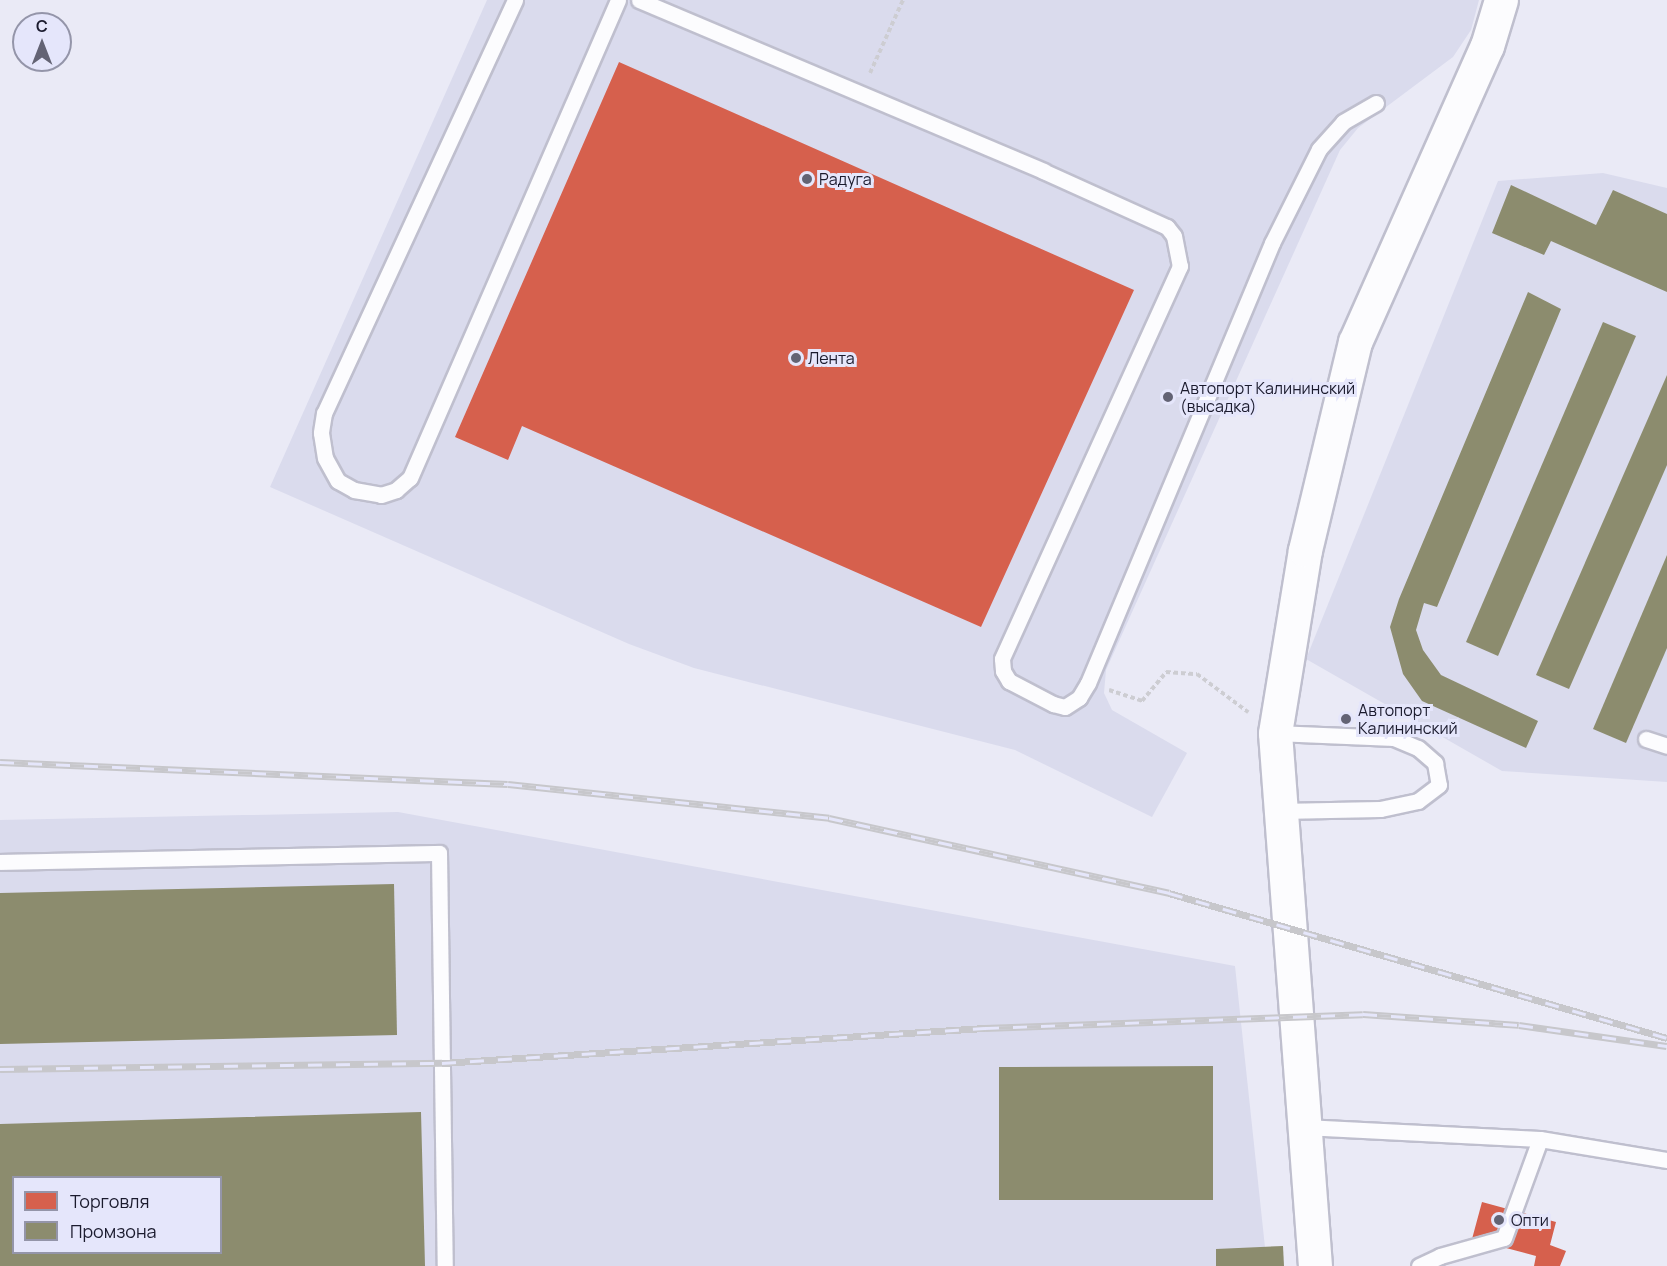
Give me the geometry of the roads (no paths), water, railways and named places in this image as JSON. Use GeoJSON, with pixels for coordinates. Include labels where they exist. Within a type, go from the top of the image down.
{"type":"FeatureCollection","features":[{"type":"Feature","properties":{"kind":"street"},"geometry":{"type":"LineString","coordinates":[[1315,1266],[1275,733],[1305,550],[1355,342],[1487,46],[1501,0]]}},
{"type":"Feature","properties":{"kind":"lane"},"geometry":{"type":"LineString","coordinates":[[515,0],[324,413],[321,433],[325,458],[338,481],[354,490],[381,495],[396,490],[410,478],[618,0]]}},
{"type":"Feature","properties":{"kind":"lane"},"geometry":{"type":"LineString","coordinates":[[639,0],[1167,227],[1179,251],[1180,266],[1002,659],[1003,671],[1009,681],[1053,704],[1073,704],[1088,683],[1272,243],[1319,149],[1343,122],[1376,104]]}},
{"type":"Feature","properties":{"kind":"lane"},"geometry":{"type":"LineString","coordinates":[[1275,733],[1394,738],[1418,748],[1435,763],[1438,785],[1418,801],[1380,809],[1280,811]]}},
{"type":"Feature","properties":{"kind":"lane"},"geometry":{"type":"LineString","coordinates":[[1646,739],[1667,746]]}},
{"type":"Feature","properties":{"kind":"lane"},"geometry":{"type":"LineString","coordinates":[[0,862],[439,853],[445,1266]]}},
{"type":"Feature","properties":{"kind":"lane"},"geometry":{"type":"LineString","coordinates":[[1304,1127],[1540,1139],[1667,1160]]}},
{"type":"Feature","properties":{"kind":"lane"},"geometry":{"type":"LineString","coordinates":[[1419,1266],[1440,1256],[1504,1238],[1540,1139]]}},
{"type":"Feature","properties":{"kind":"railway"},"geometry":{"type":"LineString","coordinates":[[0,762],[508,784],[829,818],[1169,893],[1667,1038]]}},
{"type":"Feature","properties":{"kind":"railway"},"geometry":{"type":"LineString","coordinates":[[0,1069],[442,1063],[985,1028],[1363,1014],[1519,1025],[1667,1046]]}},
{"type":"Feature","properties":{"kind":"place","name":"Радуга"},"geometry":{"type":"Point","coordinates":[807,179]}},
{"type":"Feature","properties":{"kind":"place","name":"Лента"},"geometry":{"type":"Point","coordinates":[796,358]}},
{"type":"Feature","properties":{"kind":"place","name":"Автопорт Калининский (высадка)"},"geometry":{"type":"Point","coordinates":[1168,397]}},
{"type":"Feature","properties":{"kind":"place","name":"Автопорт Калининский"},"geometry":{"type":"Point","coordinates":[1346,719]}},
{"type":"Feature","properties":{"kind":"place","name":"Опти"},"geometry":{"type":"Point","coordinates":[1499,1220]}}]}
